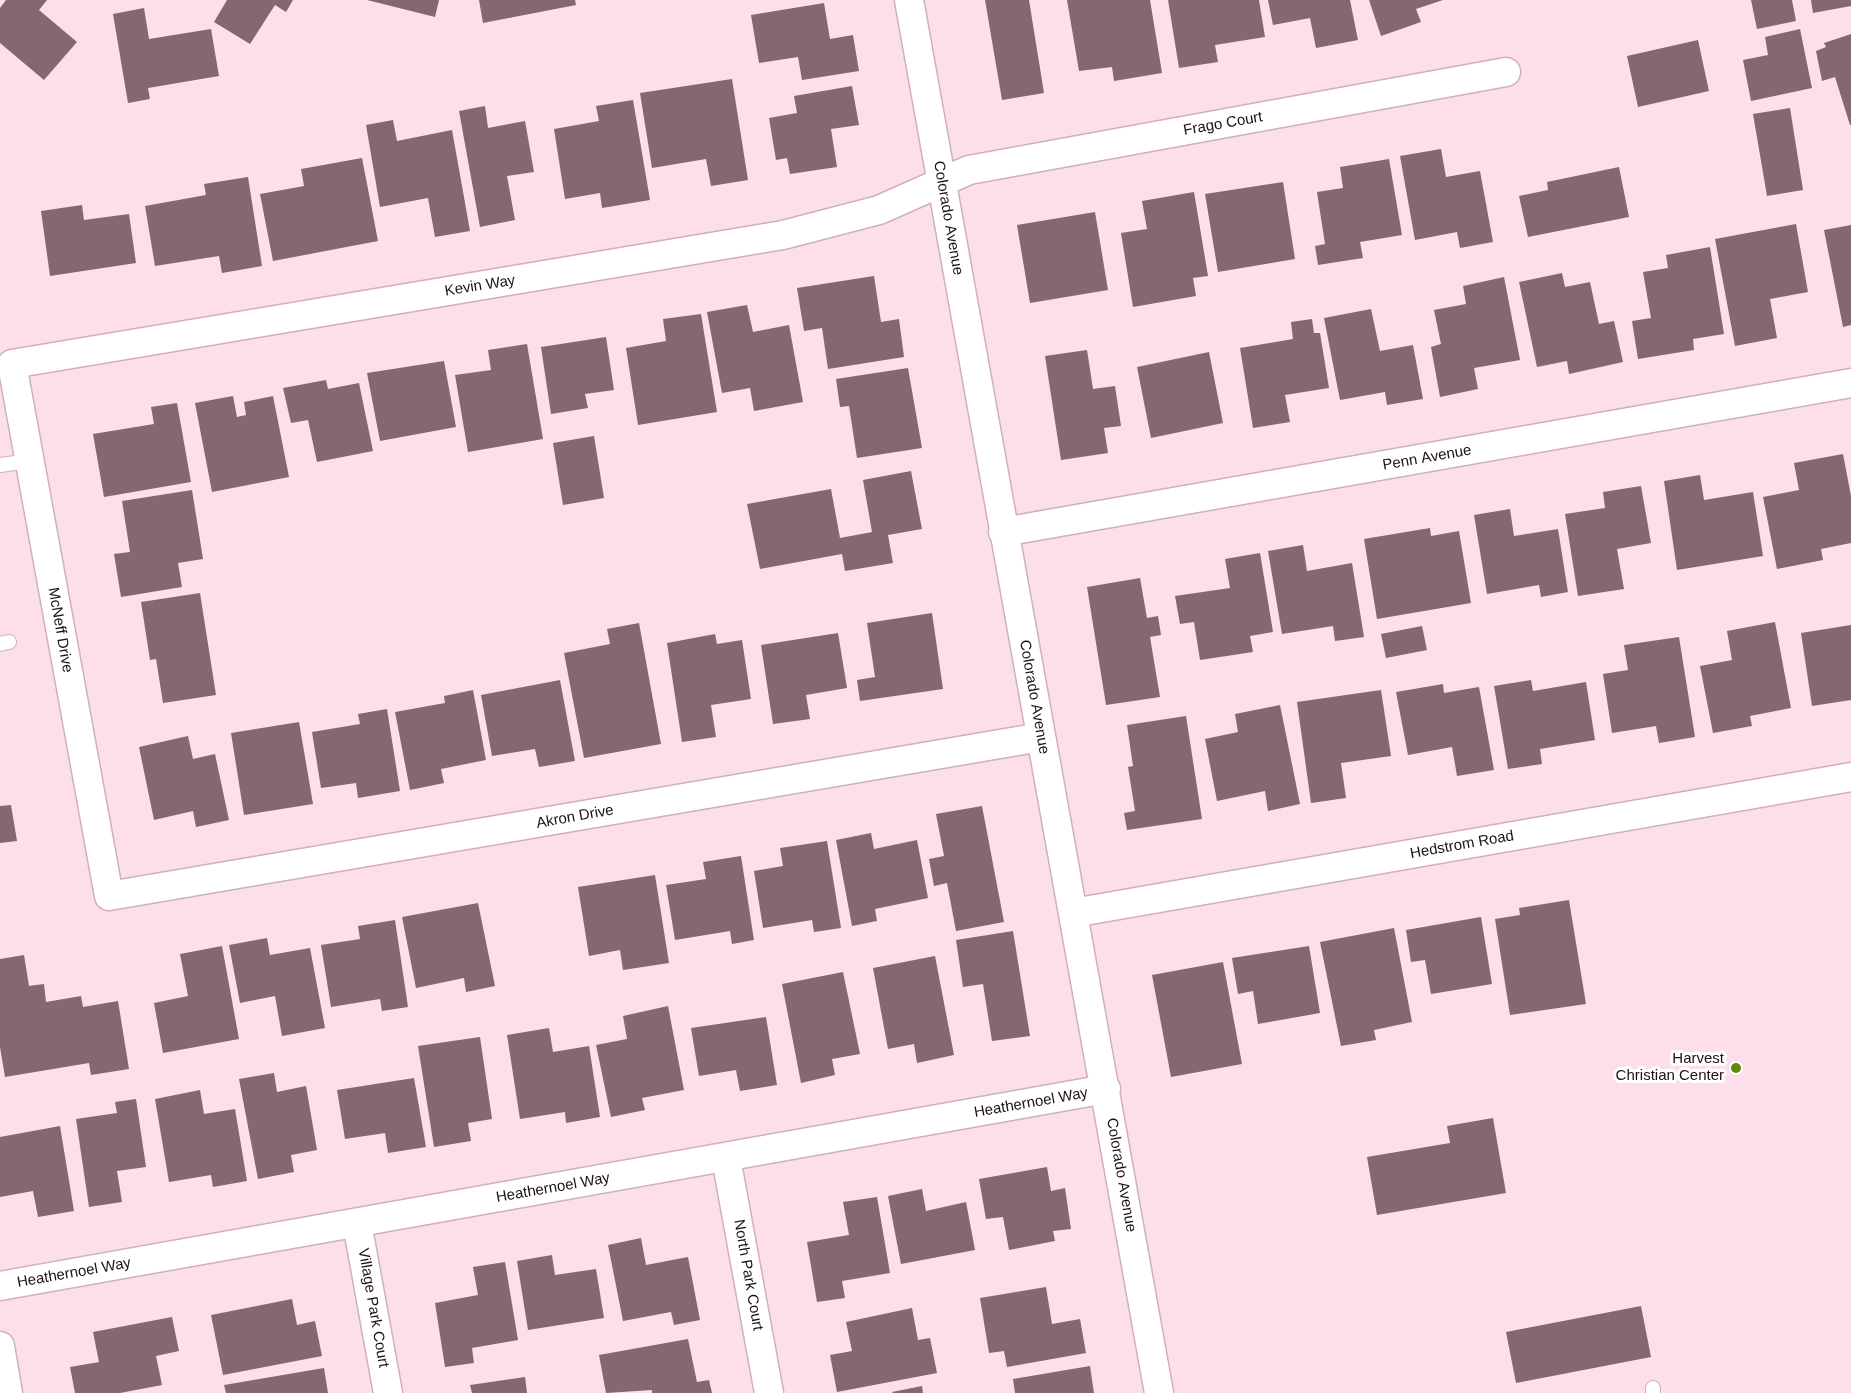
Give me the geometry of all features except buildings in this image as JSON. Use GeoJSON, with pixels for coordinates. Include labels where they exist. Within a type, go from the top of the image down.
{"type":"FeatureCollection","features":[{"type":"Feature","properties":{"kind":"street","name":"Colorado Avenue"},"geometry":{"type":"LineString","coordinates":[[909,0],[1159,1393]]}},
{"type":"Feature","properties":{"kind":"street","name":"Frago Court"},"geometry":{"type":"LineString","coordinates":[[942,181],[969,170],[1506,72]]}},
{"type":"Feature","properties":{"kind":"street","name":"Kevin Way"},"geometry":{"type":"LineString","coordinates":[[12,364],[783,235],[879,210],[942,181]]}},
{"type":"Feature","properties":{"kind":"street","name":"McNeff Drive"},"geometry":{"type":"LineString","coordinates":[[12,364],[110,896]]}},
{"type":"Feature","properties":{"kind":"street","name":"Penn Avenue"},"geometry":{"type":"LineString","coordinates":[[1004,532],[1851,383]]}},
{"type":"Feature","properties":{"kind":"street","name":"Akron Drive"},"geometry":{"type":"LineString","coordinates":[[110,896],[1041,737]]}},
{"type":"Feature","properties":{"kind":"street","name":"Hedstrom Road"},"geometry":{"type":"LineString","coordinates":[[1073,913],[1851,777]]}},
{"type":"Feature","properties":{"kind":"street","name":"Heathernoel Way"},"geometry":{"type":"LineString","coordinates":[[0,1286],[1106,1089]]}},
{"type":"Feature","properties":{"kind":"street","name":"North Park Court"},"geometry":{"type":"LineString","coordinates":[[726,1158],[769,1393]]}},
{"type":"Feature","properties":{"kind":"street","name":"Village Park Court"},"geometry":{"type":"LineString","coordinates":[[357,1223],[388,1393]]}},
{"type":"Feature","properties":{"kind":"street"},"geometry":{"type":"LineString","coordinates":[[0,1346],[8,1393]]}},
{"type":"Feature","properties":{"kind":"lane"},"geometry":{"type":"LineString","coordinates":[[0,465],[29,461]]}},
{"type":"Feature","properties":{"kind":"place","name":"Harvest Christian Center"},"geometry":{"type":"Point","coordinates":[1736,1068]}}]}
